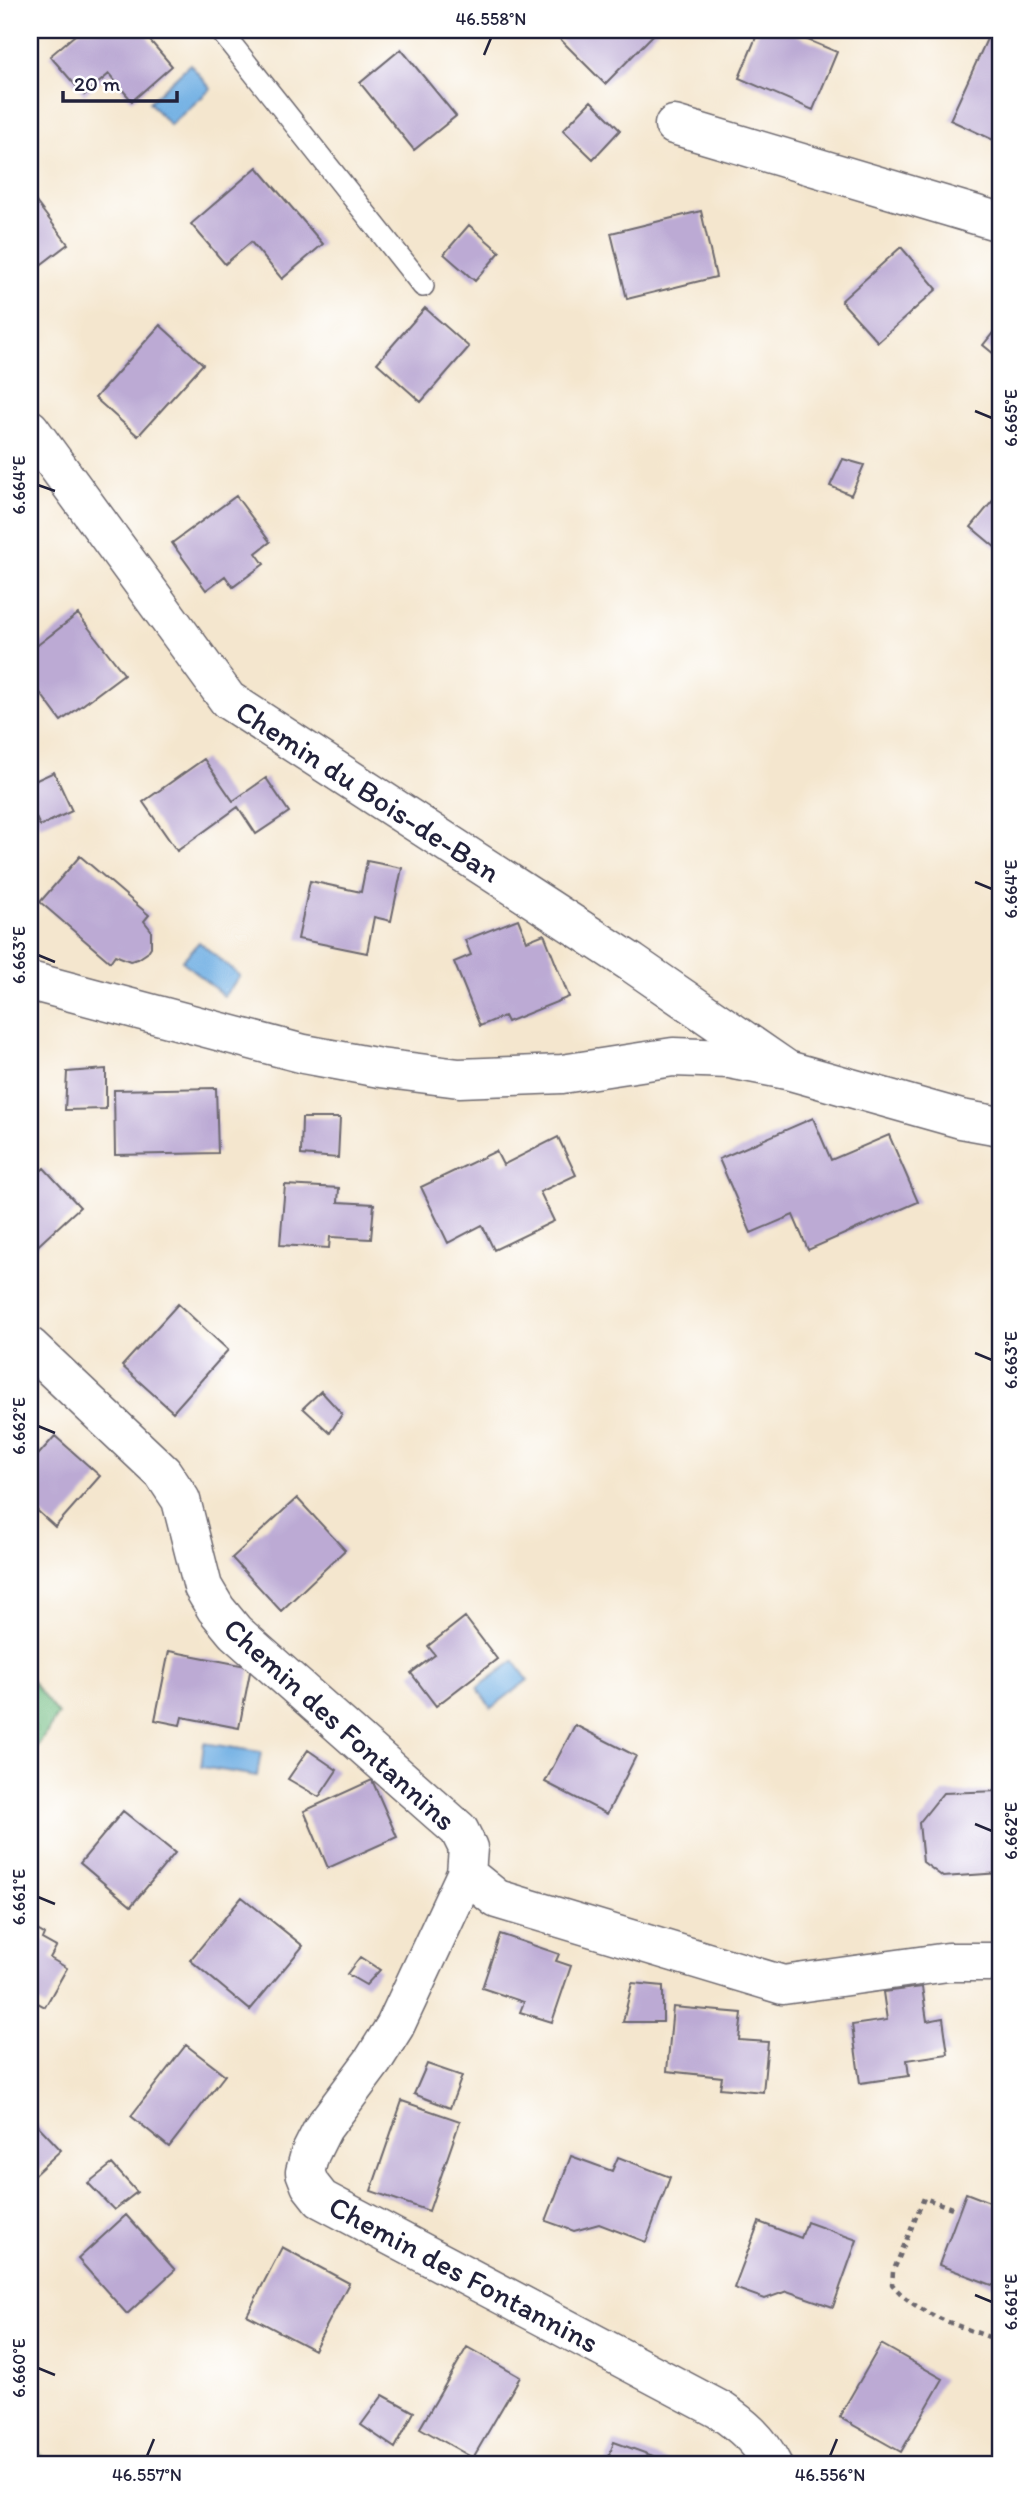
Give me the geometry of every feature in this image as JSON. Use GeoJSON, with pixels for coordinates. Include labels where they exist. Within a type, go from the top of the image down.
{"type":"FeatureCollection","features":[{"type":"Feature","properties":{"kind":"street"},"geometry":{"type":"LineString","coordinates":[[674,125],[1000,222]]}},
{"type":"Feature","properties":{"kind":"street","name":"Chemin du Bois-de-Ban"},"geometry":{"type":"LineString","coordinates":[[30,429],[228,700],[632,963],[787,1070]]}},
{"type":"Feature","properties":{"kind":"street","name":"Chemin du Bois-de-Ban"},"geometry":{"type":"LineString","coordinates":[[30,981],[304,1054],[380,1068],[459,1078],[562,1074],[673,1057],[730,1059],[787,1070],[961,1119],[1000,1126]]}},
{"type":"Feature","properties":{"kind":"street","name":"Chemin des Fontannins"},"geometry":{"type":"LineString","coordinates":[[30,1348],[163,1473],[181,1500],[203,1587],[216,1609],[235,1632],[459,1830],[468,1848],[466,1874],[395,2026],[373,2061],[323,2128],[310,2154],[305,2172],[310,2185],[321,2199],[720,2410],[743,2426],[764,2449],[772,2464]]}},
{"type":"Feature","properties":{"kind":"street"},"geometry":{"type":"LineString","coordinates":[[466,1874],[497,1899],[783,1985],[948,1962],[1000,1962]]}},
{"type":"Feature","properties":{"kind":"lane"},"geometry":{"type":"LineString","coordinates":[[220,30],[423,286]]}},
{"type":"Feature","properties":{"kind":"path"},"geometry":{"type":"LineString","coordinates":[[952,2208],[924,2198],[893,2272],[892,2284],[902,2298],[941,2319],[1000,2341]]}},
{"type":"Feature","properties":{"kind":"green space"},"geometry":{"type":"Polygon","coordinates":[[[30,1679],[58,1714],[30,1759],[30,1679]]]}},
{"type":"Feature","properties":{"kind":"green space"},"geometry":{"type":"Polygon","coordinates":[[[30,2444],[49,2464],[30,2464],[30,2444]]]}},
{"type":"Feature","properties":{"kind":"water"},"geometry":{"type":"Polygon","coordinates":[[[190,64],[211,89],[170,125],[149,102],[190,64]]]}},
{"type":"Feature","properties":{"kind":"water"},"geometry":{"type":"Polygon","coordinates":[[[199,942],[240,976],[224,996],[182,961],[199,942]]]}},
{"type":"Feature","properties":{"kind":"water"},"geometry":{"type":"Polygon","coordinates":[[[514,1661],[528,1680],[491,1708],[477,1688],[514,1661]]]}},
{"type":"Feature","properties":{"kind":"water"},"geometry":{"type":"Polygon","coordinates":[[[204,1743],[261,1752],[257,1776],[201,1767],[204,1743]]]}},
{"type":"Feature","properties":{"kind":"building"},"geometry":{"type":"Polygon","coordinates":[[[81,30],[141,30],[172,66],[132,101],[109,74],[84,95],[50,56],[81,30]]]}},
{"type":"Feature","properties":{"kind":"building"},"geometry":{"type":"Polygon","coordinates":[[[569,30],[658,30],[605,84],[560,39],[569,30]]]}},
{"type":"Feature","properties":{"kind":"building"},"geometry":{"type":"Polygon","coordinates":[[[759,30],[784,30],[837,52],[813,110],[739,78],[759,30]]]}},
{"type":"Feature","properties":{"kind":"building"},"geometry":{"type":"Polygon","coordinates":[[[991,30],[1000,30],[1000,143],[950,120],[991,30]]]}},
{"type":"Feature","properties":{"kind":"building"},"geometry":{"type":"Polygon","coordinates":[[[401,49],[456,116],[414,150],[360,83],[401,49]]]}},
{"type":"Feature","properties":{"kind":"building"},"geometry":{"type":"Polygon","coordinates":[[[591,101],[620,130],[593,159],[563,130],[591,101]]]}},
{"type":"Feature","properties":{"kind":"building"},"geometry":{"type":"Polygon","coordinates":[[[257,167],[323,244],[282,279],[251,242],[225,264],[191,224],[257,167]]]}},
{"type":"Feature","properties":{"kind":"building"},"geometry":{"type":"Polygon","coordinates":[[[33,198],[68,244],[30,273],[30,200],[33,198]]]}},
{"type":"Feature","properties":{"kind":"building"},"geometry":{"type":"Polygon","coordinates":[[[701,211],[716,277],[627,299],[611,233],[701,211]]]}},
{"type":"Feature","properties":{"kind":"building"},"geometry":{"type":"Polygon","coordinates":[[[469,225],[500,252],[475,281],[444,254],[469,225]]]}},
{"type":"Feature","properties":{"kind":"building"},"geometry":{"type":"Polygon","coordinates":[[[901,247],[937,289],[878,342],[841,301],[901,247]]]}},
{"type":"Feature","properties":{"kind":"building"},"geometry":{"type":"Polygon","coordinates":[[[425,308],[469,347],[421,402],[377,363],[425,308]]]}},
{"type":"Feature","properties":{"kind":"building"},"geometry":{"type":"Polygon","coordinates":[[[1000,324],[1000,359],[983,345],[1000,324]]]}},
{"type":"Feature","properties":{"kind":"building"},"geometry":{"type":"Polygon","coordinates":[[[160,325],[203,364],[138,436],[95,398],[160,325]]]}},
{"type":"Feature","properties":{"kind":"building"},"geometry":{"type":"Polygon","coordinates":[[[843,459],[864,465],[851,495],[830,486],[843,459]]]}},
{"type":"Feature","properties":{"kind":"building"},"geometry":{"type":"Polygon","coordinates":[[[236,496],[270,542],[256,553],[264,564],[233,587],[225,576],[206,590],[172,543],[236,496]]]}},
{"type":"Feature","properties":{"kind":"building"},"geometry":{"type":"Polygon","coordinates":[[[995,498],[1000,501],[1000,541],[996,548],[971,527],[995,498]]]}},
{"type":"Feature","properties":{"kind":"building"},"geometry":{"type":"Polygon","coordinates":[[[78,614],[124,674],[61,721],[30,679],[30,651],[78,614]]]}},
{"type":"Feature","properties":{"kind":"building"},"geometry":{"type":"Polygon","coordinates":[[[204,759],[233,801],[266,778],[289,812],[256,834],[238,807],[177,851],[143,802],[204,759]]]}},
{"type":"Feature","properties":{"kind":"building"},"geometry":{"type":"Polygon","coordinates":[[[54,772],[72,811],[40,826],[30,805],[30,783],[54,772]]]}},
{"type":"Feature","properties":{"kind":"building"},"geometry":{"type":"Polygon","coordinates":[[[80,856],[149,915],[144,921],[151,930],[151,947],[138,959],[130,961],[115,955],[110,962],[40,902],[80,856]]]}},
{"type":"Feature","properties":{"kind":"building"},"geometry":{"type":"Polygon","coordinates":[[[367,861],[402,868],[391,921],[374,917],[367,953],[298,939],[310,881],[361,892],[367,861]]]}},
{"type":"Feature","properties":{"kind":"building"},"geometry":{"type":"Polygon","coordinates":[[[518,919],[527,941],[544,934],[569,997],[507,1022],[504,1016],[480,1026],[454,962],[471,955],[465,940],[518,919]]]}},
{"type":"Feature","properties":{"kind":"building"},"geometry":{"type":"Polygon","coordinates":[[[106,1069],[106,1109],[65,1110],[67,1072],[106,1069]]]}},
{"type":"Feature","properties":{"kind":"building"},"geometry":{"type":"Polygon","coordinates":[[[216,1088],[218,1153],[115,1155],[114,1090],[216,1088]]]}},
{"type":"Feature","properties":{"kind":"building"},"geometry":{"type":"Polygon","coordinates":[[[302,1118],[340,1118],[338,1158],[301,1155],[302,1118]]]}},
{"type":"Feature","properties":{"kind":"building"},"geometry":{"type":"Polygon","coordinates":[[[813,1118],[831,1160],[889,1135],[918,1202],[808,1250],[793,1215],[751,1233],[719,1159],[813,1118]]]}},
{"type":"Feature","properties":{"kind":"building"},"geometry":{"type":"Polygon","coordinates":[[[558,1137],[576,1175],[540,1192],[554,1221],[494,1250],[482,1225],[448,1243],[421,1187],[496,1151],[503,1165],[558,1137]]]}},
{"type":"Feature","properties":{"kind":"building"},"geometry":{"type":"Polygon","coordinates":[[[44,1168],[80,1207],[30,1253],[30,1181],[44,1168]]]}},
{"type":"Feature","properties":{"kind":"building"},"geometry":{"type":"Polygon","coordinates":[[[285,1185],[339,1188],[338,1202],[374,1204],[371,1239],[330,1237],[329,1248],[280,1245],[285,1185]]]}},
{"type":"Feature","properties":{"kind":"building"},"geometry":{"type":"Polygon","coordinates":[[[178,1304],[228,1350],[173,1412],[122,1366],[178,1304]]]}},
{"type":"Feature","properties":{"kind":"building"},"geometry":{"type":"Polygon","coordinates":[[[321,1391],[342,1414],[330,1433],[303,1408],[321,1391]]]}},
{"type":"Feature","properties":{"kind":"building"},"geometry":{"type":"Polygon","coordinates":[[[55,1436],[100,1476],[55,1527],[30,1504],[30,1464],[55,1436]]]}},
{"type":"Feature","properties":{"kind":"building"},"geometry":{"type":"Polygon","coordinates":[[[297,1498],[345,1550],[281,1611],[232,1558],[297,1498]]]}},
{"type":"Feature","properties":{"kind":"building"},"geometry":{"type":"Polygon","coordinates":[[[465,1617],[497,1659],[436,1706],[411,1673],[435,1655],[428,1646],[465,1617]]]}},
{"type":"Feature","properties":{"kind":"building"},"geometry":{"type":"Polygon","coordinates":[[[169,1651],[251,1667],[239,1728],[182,1717],[180,1725],[155,1720],[169,1651]]]}},
{"type":"Feature","properties":{"kind":"building"},"geometry":{"type":"Polygon","coordinates":[[[575,1725],[636,1756],[607,1814],[545,1782],[575,1725]]]}},
{"type":"Feature","properties":{"kind":"building"},"geometry":{"type":"Polygon","coordinates":[[[308,1750],[337,1770],[319,1797],[288,1779],[308,1750]]]}},
{"type":"Feature","properties":{"kind":"building"},"geometry":{"type":"Polygon","coordinates":[[[372,1780],[397,1837],[328,1868],[304,1811],[372,1780]]]}},
{"type":"Feature","properties":{"kind":"building"},"geometry":{"type":"Polygon","coordinates":[[[1000,1791],[1000,1873],[943,1877],[923,1862],[919,1823],[943,1793],[1000,1791]]]}},
{"type":"Feature","properties":{"kind":"building"},"geometry":{"type":"Polygon","coordinates":[[[123,1811],[175,1853],[131,1906],[80,1863],[123,1811]]]}},
{"type":"Feature","properties":{"kind":"building"},"geometry":{"type":"Polygon","coordinates":[[[242,1897],[303,1946],[250,2010],[190,1960],[242,1897]]]}},
{"type":"Feature","properties":{"kind":"building"},"geometry":{"type":"Polygon","coordinates":[[[30,1926],[44,1934],[42,1939],[56,1947],[50,1958],[67,1968],[45,2007],[30,1999],[30,1926]]]}},
{"type":"Feature","properties":{"kind":"building"},"geometry":{"type":"Polygon","coordinates":[[[500,1934],[559,1954],[556,1961],[571,1966],[552,2022],[520,2012],[524,2002],[482,1988],[500,1934]]]}},
{"type":"Feature","properties":{"kind":"building"},"geometry":{"type":"Polygon","coordinates":[[[360,1957],[380,1970],[366,1985],[347,1974],[360,1957]]]}},
{"type":"Feature","properties":{"kind":"building"},"geometry":{"type":"Polygon","coordinates":[[[632,1983],[663,1986],[663,2022],[623,2022],[632,1983]]]}},
{"type":"Feature","properties":{"kind":"building"},"geometry":{"type":"Polygon","coordinates":[[[922,1987],[927,2021],[943,2018],[948,2054],[907,2060],[909,2076],[860,2083],[852,2025],[887,2020],[883,1992],[922,1987]]]}},
{"type":"Feature","properties":{"kind":"building"},"geometry":{"type":"Polygon","coordinates":[[[673,2007],[742,2013],[739,2040],[768,2042],[763,2092],[720,2088],[722,2077],[667,2071],[673,2007]]]}},
{"type":"Feature","properties":{"kind":"building"},"geometry":{"type":"Polygon","coordinates":[[[186,2045],[225,2075],[169,2147],[131,2116],[186,2045]]]}},
{"type":"Feature","properties":{"kind":"building"},"geometry":{"type":"Polygon","coordinates":[[[427,2064],[462,2076],[450,2108],[414,2094],[427,2064]]]}},
{"type":"Feature","properties":{"kind":"building"},"geometry":{"type":"Polygon","coordinates":[[[402,2101],[460,2121],[429,2211],[371,2191],[402,2101]]]}},
{"type":"Feature","properties":{"kind":"building"},"geometry":{"type":"Polygon","coordinates":[[[30,2117],[61,2150],[30,2179],[30,2117]]]}},
{"type":"Feature","properties":{"kind":"building"},"geometry":{"type":"Polygon","coordinates":[[[571,2156],[612,2171],[618,2157],[670,2177],[646,2242],[599,2224],[574,2231],[546,2221],[571,2156]]]}},
{"type":"Feature","properties":{"kind":"building"},"geometry":{"type":"Polygon","coordinates":[[[112,2164],[137,2192],[114,2210],[88,2183],[112,2164]]]}},
{"type":"Feature","properties":{"kind":"building"},"geometry":{"type":"Polygon","coordinates":[[[966,2193],[1000,2206],[1000,2288],[939,2265],[966,2193]]]}},
{"type":"Feature","properties":{"kind":"building"},"geometry":{"type":"Polygon","coordinates":[[[126,2215],[175,2270],[127,2314],[78,2259],[126,2215]]]}},
{"type":"Feature","properties":{"kind":"building"},"geometry":{"type":"Polygon","coordinates":[[[759,2222],[801,2238],[807,2222],[857,2240],[833,2307],[787,2291],[765,2299],[734,2288],[759,2222]]]}},
{"type":"Feature","properties":{"kind":"building"},"geometry":{"type":"Polygon","coordinates":[[[282,2247],[349,2283],[314,2350],[247,2315],[282,2247]]]}},
{"type":"Feature","properties":{"kind":"building"},"geometry":{"type":"Polygon","coordinates":[[[881,2344],[943,2379],[901,2452],[839,2417],[881,2344]]]}},
{"type":"Feature","properties":{"kind":"building"},"geometry":{"type":"Polygon","coordinates":[[[467,2347],[520,2377],[473,2458],[420,2428],[467,2347]]]}},
{"type":"Feature","properties":{"kind":"building"},"geometry":{"type":"Polygon","coordinates":[[[383,2395],[414,2412],[395,2448],[361,2425],[383,2395]]]}},
{"type":"Feature","properties":{"kind":"building"},"geometry":{"type":"Polygon","coordinates":[[[614,2442],[670,2462],[606,2464],[614,2442]]]}}]}
